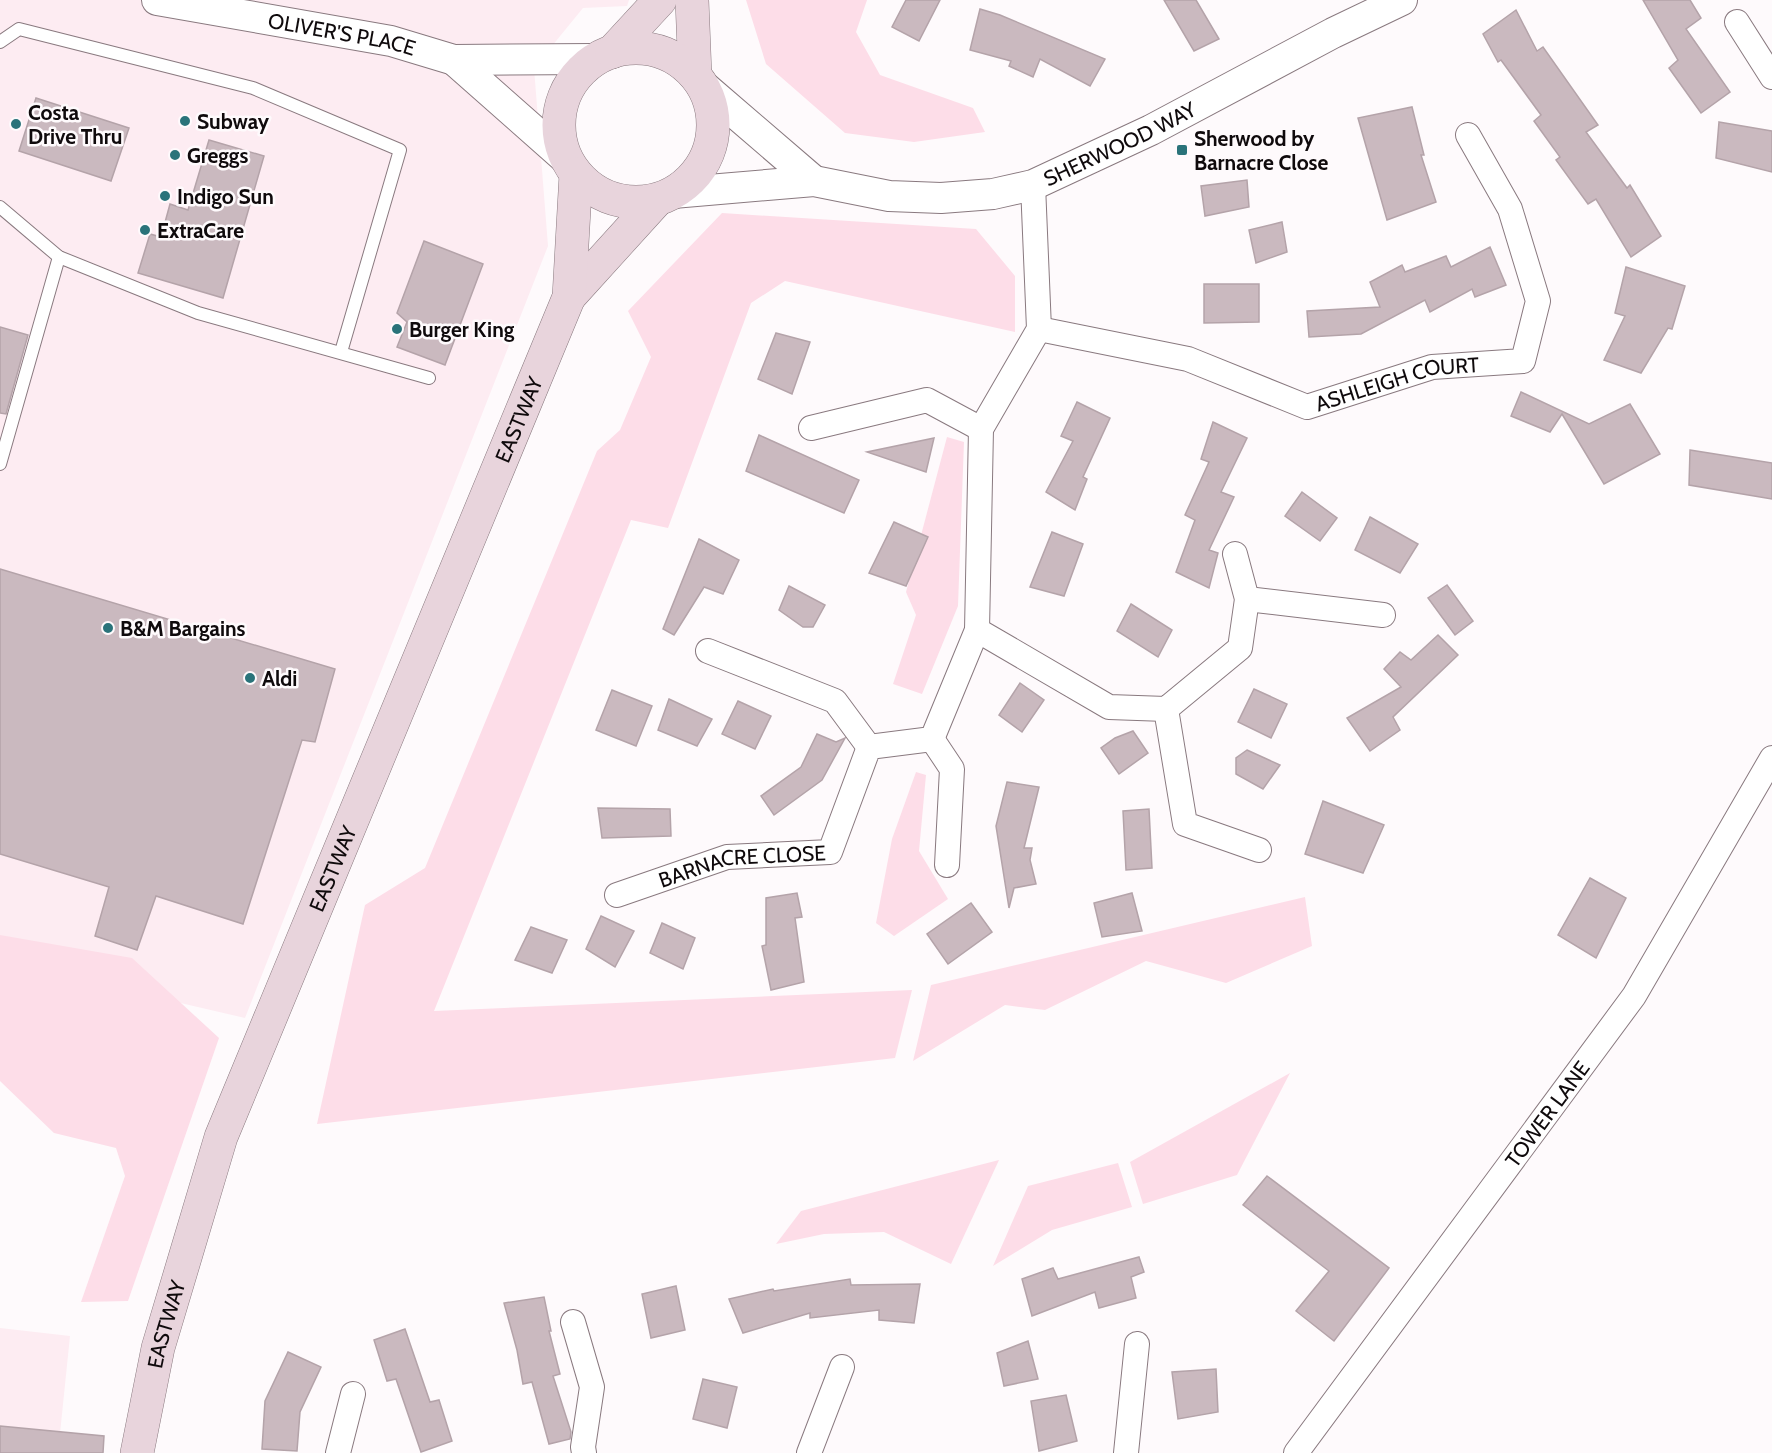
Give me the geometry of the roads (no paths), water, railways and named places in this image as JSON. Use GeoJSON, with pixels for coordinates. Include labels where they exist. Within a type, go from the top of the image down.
{"type":"FeatureCollection","features":[{"type":"Feature","properties":{"kind":"main road"},"geometry":{"type":"LineString","coordinates":[[660,0],[604,56],[578,74],[566,93],[560,114],[560,137],[571,166],[592,189],[612,199],[635,203],[665,197],[693,178],[707,156],[713,131],[711,106],[698,79],[692,0]]}},
{"type":"Feature","properties":{"kind":"main road"},"geometry":{"type":"LineString","coordinates":[[604,56],[633,48],[653,50],[673,57],[698,79]]}},
{"type":"Feature","properties":{"kind":"main road","name":"EASTWAY"},"geometry":{"type":"LineString","coordinates":[[137,1453],[158,1348],[221,1137],[569,297],[571,166]]}},
{"type":"Feature","properties":{"kind":"main road","name":"EASTWAY"},"geometry":{"type":"LineString","coordinates":[[569,297],[665,197]]}},
{"type":"Feature","properties":{"kind":"street","name":"OLIVER'S PLACE"},"geometry":{"type":"LineString","coordinates":[[157,0],[391,41],[454,60],[604,56]]}},
{"type":"Feature","properties":{"kind":"street","name":"SHERWOOD WAY"},"geometry":{"type":"LineString","coordinates":[[665,197],[814,181],[889,196],[941,198],[993,194],[1033,185],[1151,130],[1333,33],[1402,0]]}},
{"type":"Feature","properties":{"kind":"street"},"geometry":{"type":"LineString","coordinates":[[1737,22],[1772,77]]}},
{"type":"Feature","properties":{"kind":"street","name":"OLIVER'S PLACE"},"geometry":{"type":"LineString","coordinates":[[454,60],[571,166]]}},
{"type":"Feature","properties":{"kind":"street","name":"SHERWOOD WAY"},"geometry":{"type":"LineString","coordinates":[[698,79],[814,181]]}},
{"type":"Feature","properties":{"kind":"street","name":"ASHLEIGH COURT"},"geometry":{"type":"LineString","coordinates":[[1039,330],[1188,359],[1307,406],[1432,367],[1523,361],[1538,301],[1510,209],[1467,135]]}},
{"type":"Feature","properties":{"kind":"street"},"geometry":{"type":"LineString","coordinates":[[932,739],[977,630],[981,429],[1039,330],[1033,185]]}},
{"type":"Feature","properties":{"kind":"street"},"geometry":{"type":"LineString","coordinates":[[811,428],[927,400],[981,429]]}},
{"type":"Feature","properties":{"kind":"street"},"geometry":{"type":"LineString","coordinates":[[977,630],[1109,707],[1166,709],[1240,648],[1247,599],[1235,554]]}},
{"type":"Feature","properties":{"kind":"street"},"geometry":{"type":"LineString","coordinates":[[1247,599],[1383,615]]}},
{"type":"Feature","properties":{"kind":"street"},"geometry":{"type":"LineString","coordinates":[[708,651],[835,701],[869,747],[932,739]]}},
{"type":"Feature","properties":{"kind":"street"},"geometry":{"type":"LineString","coordinates":[[1166,709],[1185,824],[1259,850]]}},
{"type":"Feature","properties":{"kind":"street"},"geometry":{"type":"LineString","coordinates":[[932,739],[952,769],[947,865]]}},
{"type":"Feature","properties":{"kind":"street","name":"BARNACRE CLOSE"},"geometry":{"type":"LineString","coordinates":[[618,895],[727,857],[830,852],[869,747]]}},
{"type":"Feature","properties":{"kind":"street","name":"TOWER LANE"},"geometry":{"type":"LineString","coordinates":[[1296,1453],[1634,996],[1772,758]]}},
{"type":"Feature","properties":{"kind":"street"},"geometry":{"type":"LineString","coordinates":[[573,1322],[592,1387],[584,1453]]}},
{"type":"Feature","properties":{"kind":"street"},"geometry":{"type":"LineString","coordinates":[[1126,1453],[1137,1344]]}},
{"type":"Feature","properties":{"kind":"street"},"geometry":{"type":"LineString","coordinates":[[809,1453],[842,1367]]}},
{"type":"Feature","properties":{"kind":"street"},"geometry":{"type":"LineString","coordinates":[[338,1453],[353,1394]]}},
{"type":"Feature","properties":{"kind":"lane"},"geometry":{"type":"LineString","coordinates":[[0,42],[20,29],[253,88],[400,150],[341,352]]}},
{"type":"Feature","properties":{"kind":"lane"},"geometry":{"type":"LineString","coordinates":[[0,207],[60,256],[198,313],[429,378]]}},
{"type":"Feature","properties":{"kind":"lane"},"geometry":{"type":"LineString","coordinates":[[0,464],[60,256]]}},
{"type":"Feature","properties":{"kind":"place","name":"Subway"},"geometry":{"type":"Point","coordinates":[185,121]}},
{"type":"Feature","properties":{"kind":"place","name":"Costa Drive Thru"},"geometry":{"type":"Point","coordinates":[16,124]}},
{"type":"Feature","properties":{"kind":"place","name":"Sherwood by Barnacre Close"},"geometry":{"type":"Point","coordinates":[1182,150]}},
{"type":"Feature","properties":{"kind":"place","name":"Greggs"},"geometry":{"type":"Point","coordinates":[175,155]}},
{"type":"Feature","properties":{"kind":"place","name":"Indigo Sun"},"geometry":{"type":"Point","coordinates":[165,196]}},
{"type":"Feature","properties":{"kind":"place","name":"ExtraCare"},"geometry":{"type":"Point","coordinates":[145,230]}},
{"type":"Feature","properties":{"kind":"place","name":"Burger King"},"geometry":{"type":"Point","coordinates":[397,329]}},
{"type":"Feature","properties":{"kind":"place","name":"B&M Bargains"},"geometry":{"type":"Point","coordinates":[108,628]}},
{"type":"Feature","properties":{"kind":"place","name":"Aldi"},"geometry":{"type":"Point","coordinates":[250,678]}}]}
